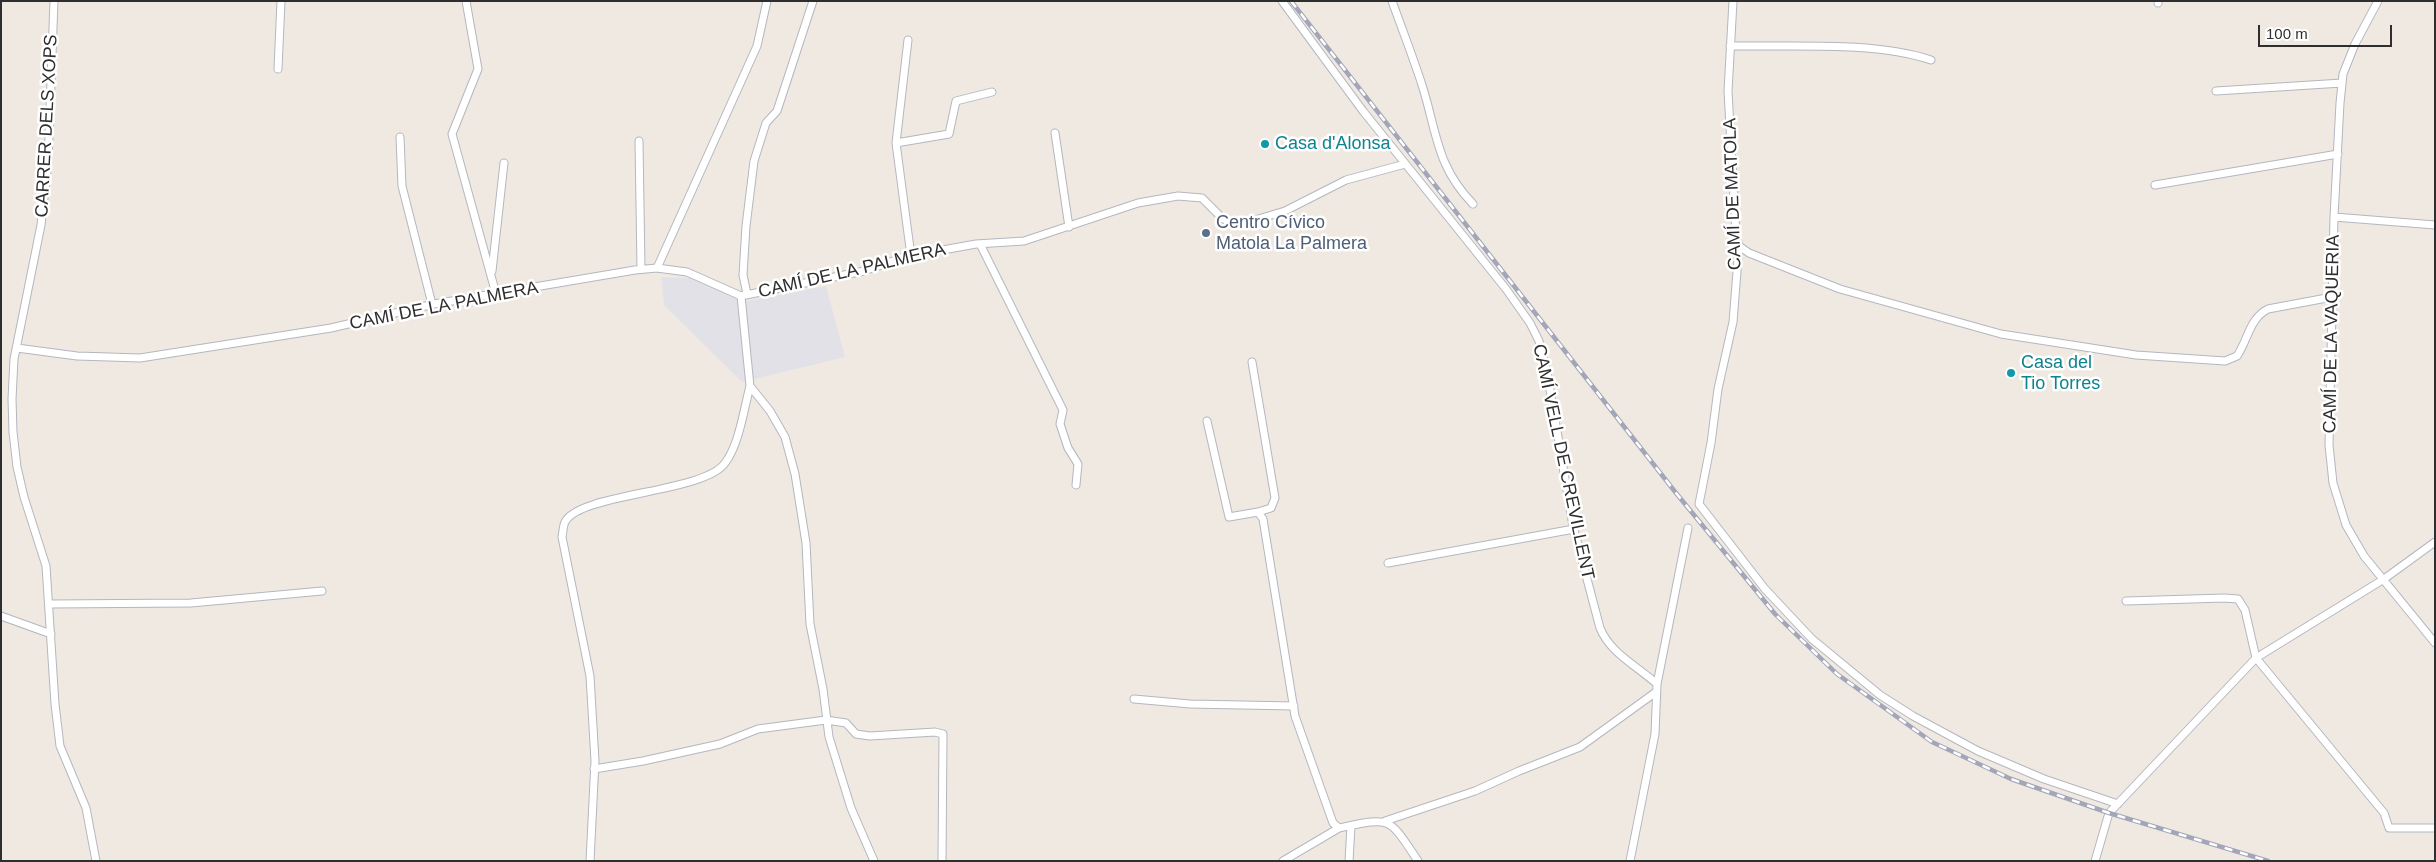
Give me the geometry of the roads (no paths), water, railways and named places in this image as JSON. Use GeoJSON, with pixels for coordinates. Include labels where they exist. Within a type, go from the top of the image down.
{"type":"FeatureCollection","features":[{"type":"Feature","properties":{"kind":"street","name":"CARRER DELS XOPS"},"geometry":{"type":"LineString","coordinates":[[54,1],[48,162],[41,225],[17,348],[12,399],[17,467],[24,497],[44,557],[50,604],[58,732],[62,751],[86,808],[96,861]]}},
{"type":"Feature","properties":{"kind":"street"},"geometry":{"type":"LineString","coordinates":[[278,69],[281,1]]}},
{"type":"Feature","properties":{"kind":"street"},"geometry":{"type":"LineString","coordinates":[[466,1],[478,69],[452,134],[496,294]]}},
{"type":"Feature","properties":{"kind":"street"},"geometry":{"type":"LineString","coordinates":[[657,268],[696,187],[757,46],[767,1]]}},
{"type":"Feature","properties":{"kind":"street"},"geometry":{"type":"LineString","coordinates":[[590,861],[594,768],[590,676],[562,537],[565,521],[580,510],[712,474],[725,464],[734,447],[750,386],[744,275],[746,226],[754,161],[766,123],[777,112],[813,1]]}},
{"type":"Feature","properties":{"kind":"street","name":"CAMÍ VELL DE CREVILLENT"},"geometry":{"type":"LineString","coordinates":[[1282,1],[1405,164],[1506,289],[1530,323],[1539,341],[1547,372],[1574,529],[1605,640],[1656,688]]}},
{"type":"Feature","properties":{"kind":"street"},"geometry":{"type":"LineString","coordinates":[[1392,1],[1422,87],[1442,160],[1460,191],[1473,204]]}},
{"type":"Feature","properties":{"kind":"street","name":"CAMÍ DE MATOLA"},"geometry":{"type":"LineString","coordinates":[[1733,1],[1728,91],[1738,246],[1733,322],[1718,389],[1711,443],[1699,504],[1765,589],[1812,639],[1880,695],[1913,716],[1978,751],[2060,785],[2118,804]]}},
{"type":"Feature","properties":{"kind":"street","name":"CAMÍ DE LA VAQUERIA"},"geometry":{"type":"LineString","coordinates":[[2378,1],[2355,44],[2343,74],[2342,83],[2334,217],[2329,445],[2333,483],[2346,525],[2364,556],[2435,643]]}},
{"type":"Feature","properties":{"kind":"street"},"geometry":{"type":"LineString","coordinates":[[908,40],[896,143],[911,256]]}},
{"type":"Feature","properties":{"kind":"street"},"geometry":{"type":"LineString","coordinates":[[1730,46],[1861,48],[1917,55],[1931,60]]}},
{"type":"Feature","properties":{"kind":"street"},"geometry":{"type":"LineString","coordinates":[[2216,91],[2342,83]]}},
{"type":"Feature","properties":{"kind":"street"},"geometry":{"type":"LineString","coordinates":[[896,143],[949,134],[956,101],[992,92]]}},
{"type":"Feature","properties":{"kind":"street"},"geometry":{"type":"LineString","coordinates":[[1055,132],[1069,227]]}},
{"type":"Feature","properties":{"kind":"street"},"geometry":{"type":"LineString","coordinates":[[400,137],[402,186],[432,304]]}},
{"type":"Feature","properties":{"kind":"street"},"geometry":{"type":"LineString","coordinates":[[639,141],[641,269]]}},
{"type":"Feature","properties":{"kind":"street"},"geometry":{"type":"LineString","coordinates":[[2155,185],[2338,154]]}},
{"type":"Feature","properties":{"kind":"street"},"geometry":{"type":"LineString","coordinates":[[491,276],[504,163]]}},
{"type":"Feature","properties":{"kind":"street","name":"CAMÍ DE LA PALMERA"},"geometry":{"type":"LineString","coordinates":[[17,348],[77,356],[140,358],[331,328],[432,304],[641,269],[657,268],[688,272],[744,295],[864,271],[911,256],[980,244],[1024,241],[1138,203],[1178,196],[1202,198],[1223,219],[1236,222],[1255,220],[1285,211],[1346,180],[1405,164]]}},
{"type":"Feature","properties":{"kind":"street"},"geometry":{"type":"LineString","coordinates":[[2334,217],[2435,226]]}},
{"type":"Feature","properties":{"kind":"street"},"geometry":{"type":"LineString","coordinates":[[980,244],[1063,410],[1060,424],[1068,448],[1078,464],[1076,485]]}},
{"type":"Feature","properties":{"kind":"street"},"geometry":{"type":"LineString","coordinates":[[1738,246],[1749,253],[1840,289],[2000,334],[2136,356],[2225,361],[2237,356],[2254,319],[2260,313],[2268,309],[2332,297]]}},
{"type":"Feature","properties":{"kind":"street"},"geometry":{"type":"LineString","coordinates":[[1207,421],[1229,517],[1271,508],[1275,498],[1252,362]]}},
{"type":"Feature","properties":{"kind":"street"},"geometry":{"type":"LineString","coordinates":[[750,386],[770,411],[785,437],[795,474],[806,543],[810,624],[823,689],[826,720],[838,773],[874,861]]}},
{"type":"Feature","properties":{"kind":"street"},"geometry":{"type":"LineString","coordinates":[[1258,512],[1263,519],[1294,706],[1333,823],[1339,828]]}},
{"type":"Feature","properties":{"kind":"street"},"geometry":{"type":"LineString","coordinates":[[1630,861],[1655,734],[1656,688],[1688,528]]}},
{"type":"Feature","properties":{"kind":"street"},"geometry":{"type":"LineString","coordinates":[[1388,563],[1574,529]]}},
{"type":"Feature","properties":{"kind":"street"},"geometry":{"type":"LineString","coordinates":[[2095,861],[2110,813],[2256,658],[2384,579],[2435,542]]}},
{"type":"Feature","properties":{"kind":"street"},"geometry":{"type":"LineString","coordinates":[[50,604],[191,603],[322,591]]}},
{"type":"Feature","properties":{"kind":"street"},"geometry":{"type":"LineString","coordinates":[[2126,601],[2238,599],[2245,610],[2256,658],[2384,813],[2389,828],[2435,828]]}},
{"type":"Feature","properties":{"kind":"street"},"geometry":{"type":"LineString","coordinates":[[1,616],[51,634]]}},
{"type":"Feature","properties":{"kind":"street"},"geometry":{"type":"LineString","coordinates":[[1283,861],[1339,828],[1374,821],[1386,821],[1475,791],[1580,747],[1656,688]]}},
{"type":"Feature","properties":{"kind":"street"},"geometry":{"type":"LineString","coordinates":[[1134,699],[1190,704],[1294,706]]}},
{"type":"Feature","properties":{"kind":"street"},"geometry":{"type":"LineString","coordinates":[[594,768],[642,761],[720,744],[758,729],[826,720],[846,724],[856,734],[870,736],[935,732],[943,734],[942,861]]}},
{"type":"Feature","properties":{"kind":"street"},"geometry":{"type":"LineString","coordinates":[[1386,821],[1397,830],[1418,861]]}},
{"type":"Feature","properties":{"kind":"street"},"geometry":{"type":"LineString","coordinates":[[1349,861],[1351,826]]}},
{"type":"Feature","properties":{"kind":"railway"},"geometry":{"type":"LineString","coordinates":[[1291,1],[1676,493],[1775,614],[1837,674],[1932,742],[2011,779],[2109,813],[2268,861]]}},
{"type":"Feature","properties":{"kind":"place","name":"Casa d'Alonsa"},"geometry":{"type":"Point","coordinates":[1265,144]}},
{"type":"Feature","properties":{"kind":"place","name":"Centro Cívico Matola La Palmera"},"geometry":{"type":"Point","coordinates":[1206,233]}},
{"type":"Feature","properties":{"kind":"place","name":"Casa del Tio Torres"},"geometry":{"type":"Point","coordinates":[2011,373]}}]}
